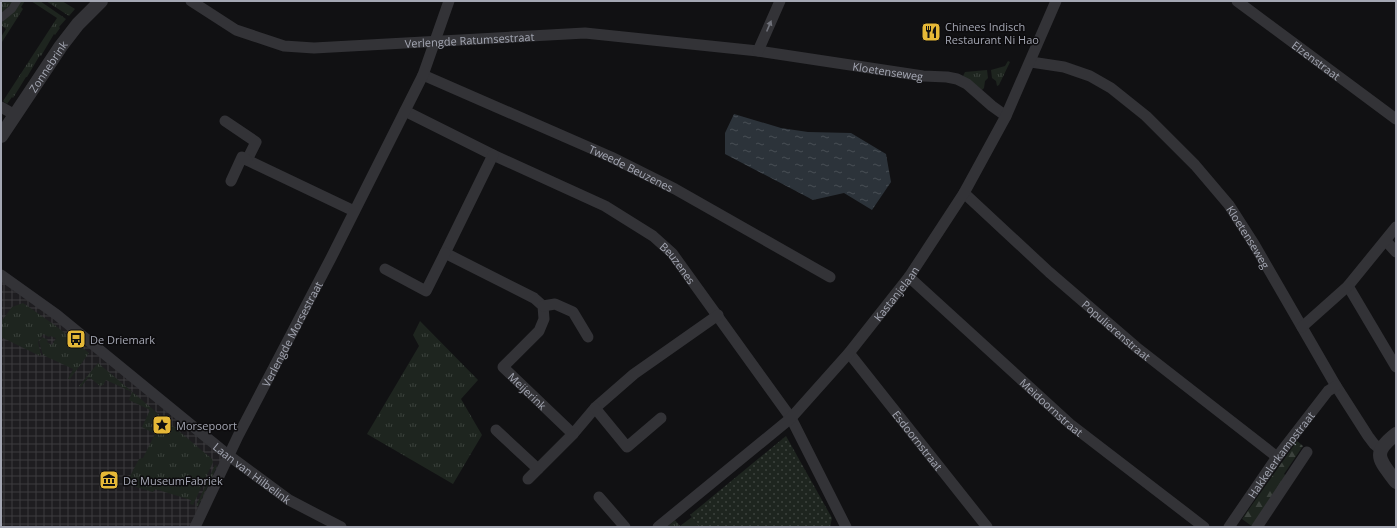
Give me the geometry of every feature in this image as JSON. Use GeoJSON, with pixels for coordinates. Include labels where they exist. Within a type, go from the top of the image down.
{"type":"FeatureCollection","features":[{"type":"Feature","properties":{"kind":"street"},"geometry":{"type":"LineString","coordinates":[[1,18],[12,9],[17,1]]}},
{"type":"Feature","properties":{"kind":"street","name":"Zonnebrink"},"geometry":{"type":"LineString","coordinates":[[1,136],[60,46],[78,24],[101,1]]}},
{"type":"Feature","properties":{"kind":"street","name":"Verlengde Ratumsestraat"},"geometry":{"type":"LineString","coordinates":[[191,1],[236,30],[284,46],[314,48],[585,33],[758,51]]}},
{"type":"Feature","properties":{"kind":"street","name":"Verlengde Morsestraat"},"geometry":{"type":"LineString","coordinates":[[195,527],[228,455],[423,75],[449,1]]}},
{"type":"Feature","properties":{"kind":"street"},"geometry":{"type":"LineString","coordinates":[[758,51],[780,1]]}},
{"type":"Feature","properties":{"kind":"street","name":"Kastanjelaan"},"geometry":{"type":"LineString","coordinates":[[658,527],[791,418],[849,353],[909,277],[964,193],[1006,116],[1031,62],[1056,1]]}},
{"type":"Feature","properties":{"kind":"street","name":"Elzenstraat"},"geometry":{"type":"LineString","coordinates":[[1237,1],[1396,118]]}},
{"type":"Feature","properties":{"kind":"street","name":"Kloetenseweg"},"geometry":{"type":"LineString","coordinates":[[758,51],[917,75],[957,79],[967,84],[1006,116]]}},
{"type":"Feature","properties":{"kind":"street","name":"Kloetenseweg"},"geometry":{"type":"LineString","coordinates":[[1031,62],[1064,67],[1090,76],[1112,88],[1146,116],[1195,165],[1230,205],[1336,386],[1368,436],[1380,449],[1379,456],[1396,482]]}},
{"type":"Feature","properties":{"kind":"street","name":"Tweede Beuzenes"},"geometry":{"type":"LineString","coordinates":[[423,75],[611,157],[675,189],[830,277]]}},
{"type":"Feature","properties":{"kind":"street"},"geometry":{"type":"LineString","coordinates":[[1,106],[14,115]]}},
{"type":"Feature","properties":{"kind":"street","name":"Beuzenes"},"geometry":{"type":"LineString","coordinates":[[405,111],[493,155],[605,206],[653,236],[672,253],[791,418],[846,527]]}},
{"type":"Feature","properties":{"kind":"street"},"geometry":{"type":"LineString","coordinates":[[225,121],[256,142],[247,160]]}},
{"type":"Feature","properties":{"kind":"street"},"geometry":{"type":"LineString","coordinates":[[385,269],[426,291],[493,155]]}},
{"type":"Feature","properties":{"kind":"street"},"geometry":{"type":"LineString","coordinates":[[231,182],[242,157],[354,211]]}},
{"type":"Feature","properties":{"kind":"street","name":"Populierenstraat"},"geometry":{"type":"LineString","coordinates":[[964,193],[1049,272],[1136,348],[1277,456]]}},
{"type":"Feature","properties":{"kind":"street"},"geometry":{"type":"LineString","coordinates":[[1302,327],[1348,286],[1396,227]]}},
{"type":"Feature","properties":{"kind":"street"},"geometry":{"type":"LineString","coordinates":[[1386,241],[1396,252]]}},
{"type":"Feature","properties":{"kind":"street"},"geometry":{"type":"LineString","coordinates":[[445,253],[534,298],[543,306],[555,304],[573,312],[588,337]]}},
{"type":"Feature","properties":{"kind":"street","name":"Laan van Hilbelink"},"geometry":{"type":"LineString","coordinates":[[1,275],[57,315],[228,455],[289,500],[341,527]]}},
{"type":"Feature","properties":{"kind":"street","name":"Meidoornstraat"},"geometry":{"type":"LineString","coordinates":[[909,277],[1070,424],[1204,527]]}},
{"type":"Feature","properties":{"kind":"street"},"geometry":{"type":"LineString","coordinates":[[1348,286],[1396,367]]}},
{"type":"Feature","properties":{"kind":"street","name":"Meijerink"},"geometry":{"type":"LineString","coordinates":[[543,306],[544,319],[539,331],[503,367],[572,434]]}},
{"type":"Feature","properties":{"kind":"street"},"geometry":{"type":"LineString","coordinates":[[528,479],[596,408],[634,374],[718,315]]}},
{"type":"Feature","properties":{"kind":"street","name":"Esdoornstraat"},"geometry":{"type":"LineString","coordinates":[[849,353],[987,527]]}},
{"type":"Feature","properties":{"kind":"street","name":"Hakkelerkampstraat"},"geometry":{"type":"LineString","coordinates":[[1229,527],[1277,456],[1328,391],[1336,386]]}},
{"type":"Feature","properties":{"kind":"street"},"geometry":{"type":"LineString","coordinates":[[596,408],[627,447],[661,418]]}},
{"type":"Feature","properties":{"kind":"street"},"geometry":{"type":"LineString","coordinates":[[496,430],[538,469]]}},
{"type":"Feature","properties":{"kind":"street"},"geometry":{"type":"LineString","coordinates":[[1380,449],[1396,434]]}},
{"type":"Feature","properties":{"kind":"street","name":"Hakkelerkampstraat"},"geometry":{"type":"LineString","coordinates":[[1256,527],[1307,452]]}},
{"type":"Feature","properties":{"kind":"street"},"geometry":{"type":"LineString","coordinates":[[599,497],[625,527]]}},
{"type":"Feature","properties":{"kind":"shaded area","name":"Morsepoort"},"geometry":{"type":"Polygon","coordinates":[[[1,276],[229,457],[196,527],[1,527],[1,276]]]}},
{"type":"Feature","properties":{"kind":"green space"},"geometry":{"type":"Polygon","coordinates":[[[1,1],[13,1],[10,6],[1,13],[1,1]]]}},
{"type":"Feature","properties":{"kind":"green space"},"geometry":{"type":"Polygon","coordinates":[[[21,1],[25,1],[21,7],[23,9],[2,42],[1,37],[6,29],[1,25],[1,23],[15,10],[21,1]]]}},
{"type":"Feature","properties":{"kind":"green space"},"geometry":{"type":"Polygon","coordinates":[[[31,1],[40,1],[66,19],[59,27],[60,28],[55,35],[54,34],[13,98],[12,97],[7,104],[3,101],[57,18],[31,1]]]}},
{"type":"Feature","properties":{"kind":"green space"},"geometry":{"type":"Polygon","coordinates":[[[46,1],[62,1],[75,9],[69,16],[46,1]]]}},
{"type":"Feature","properties":{"kind":"green space"},"geometry":{"type":"Polygon","coordinates":[[[1008,61],[1010,62],[999,85],[997,86],[996,81],[992,78],[991,70],[1005,66],[1008,61]]]}},
{"type":"Feature","properties":{"kind":"green space"},"geometry":{"type":"Polygon","coordinates":[[[987,70],[988,78],[985,81],[984,88],[982,90],[963,76],[965,72],[987,70]]]}},
{"type":"Feature","properties":{"kind":"green space"},"geometry":{"type":"Polygon","coordinates":[[[23,303],[56,326],[89,353],[70,379],[68,379],[73,369],[43,355],[39,342],[42,337],[48,340],[47,342],[52,345],[56,338],[43,334],[38,342],[40,356],[1,337],[1,322],[12,307],[23,303]]]}},
{"type":"Feature","properties":{"kind":"green space"},"geometry":{"type":"Polygon","coordinates":[[[420,321],[478,380],[461,399],[482,435],[453,484],[367,434],[419,346],[413,335],[420,321]]]}},
{"type":"Feature","properties":{"kind":"green space"},"geometry":{"type":"Polygon","coordinates":[[[98,363],[212,459],[213,462],[193,505],[190,504],[191,500],[155,489],[153,492],[126,484],[139,459],[143,458],[155,434],[142,427],[150,410],[129,400],[132,392],[106,380],[103,385],[100,386],[89,377],[81,387],[79,386],[98,363]]]}},
{"type":"Feature","properties":{"kind":"green space"},"geometry":{"type":"Polygon","coordinates":[[[786,436],[832,518],[830,527],[700,527],[690,515],[786,436]]]}},
{"type":"Feature","properties":{"kind":"green space"},"geometry":{"type":"Polygon","coordinates":[[[1297,441],[1303,446],[1284,474],[1288,477],[1253,527],[1242,519],[1297,441]]]}},
{"type":"Feature","properties":{"kind":"green space"},"geometry":{"type":"Polygon","coordinates":[[[215,465],[217,466],[198,506],[196,506],[215,465]]]}},
{"type":"Feature","properties":{"kind":"green space"},"geometry":{"type":"Polygon","coordinates":[[[692,517],[700,527],[667,527],[675,520],[680,526],[692,517]]]}},
{"type":"Feature","properties":{"kind":"water"},"geometry":{"type":"Polygon","coordinates":[[[734,114],[781,128],[808,132],[851,133],[886,154],[891,182],[872,210],[844,193],[813,200],[725,154],[725,133],[734,114]]]}},
{"type":"Feature","properties":{"kind":"place","name":"Chinees Indisch Restaurant Ni Hao"},"geometry":{"type":"Point","coordinates":[931,32]}},
{"type":"Feature","properties":{"kind":"place","name":"De Driemark"},"geometry":{"type":"Point","coordinates":[76,339]}},
{"type":"Feature","properties":{"kind":"place","name":"Morsepoort"},"geometry":{"type":"Point","coordinates":[162,425]}},
{"type":"Feature","properties":{"kind":"place","name":"De MuseumFabriek"},"geometry":{"type":"Point","coordinates":[109,480]}}]}
